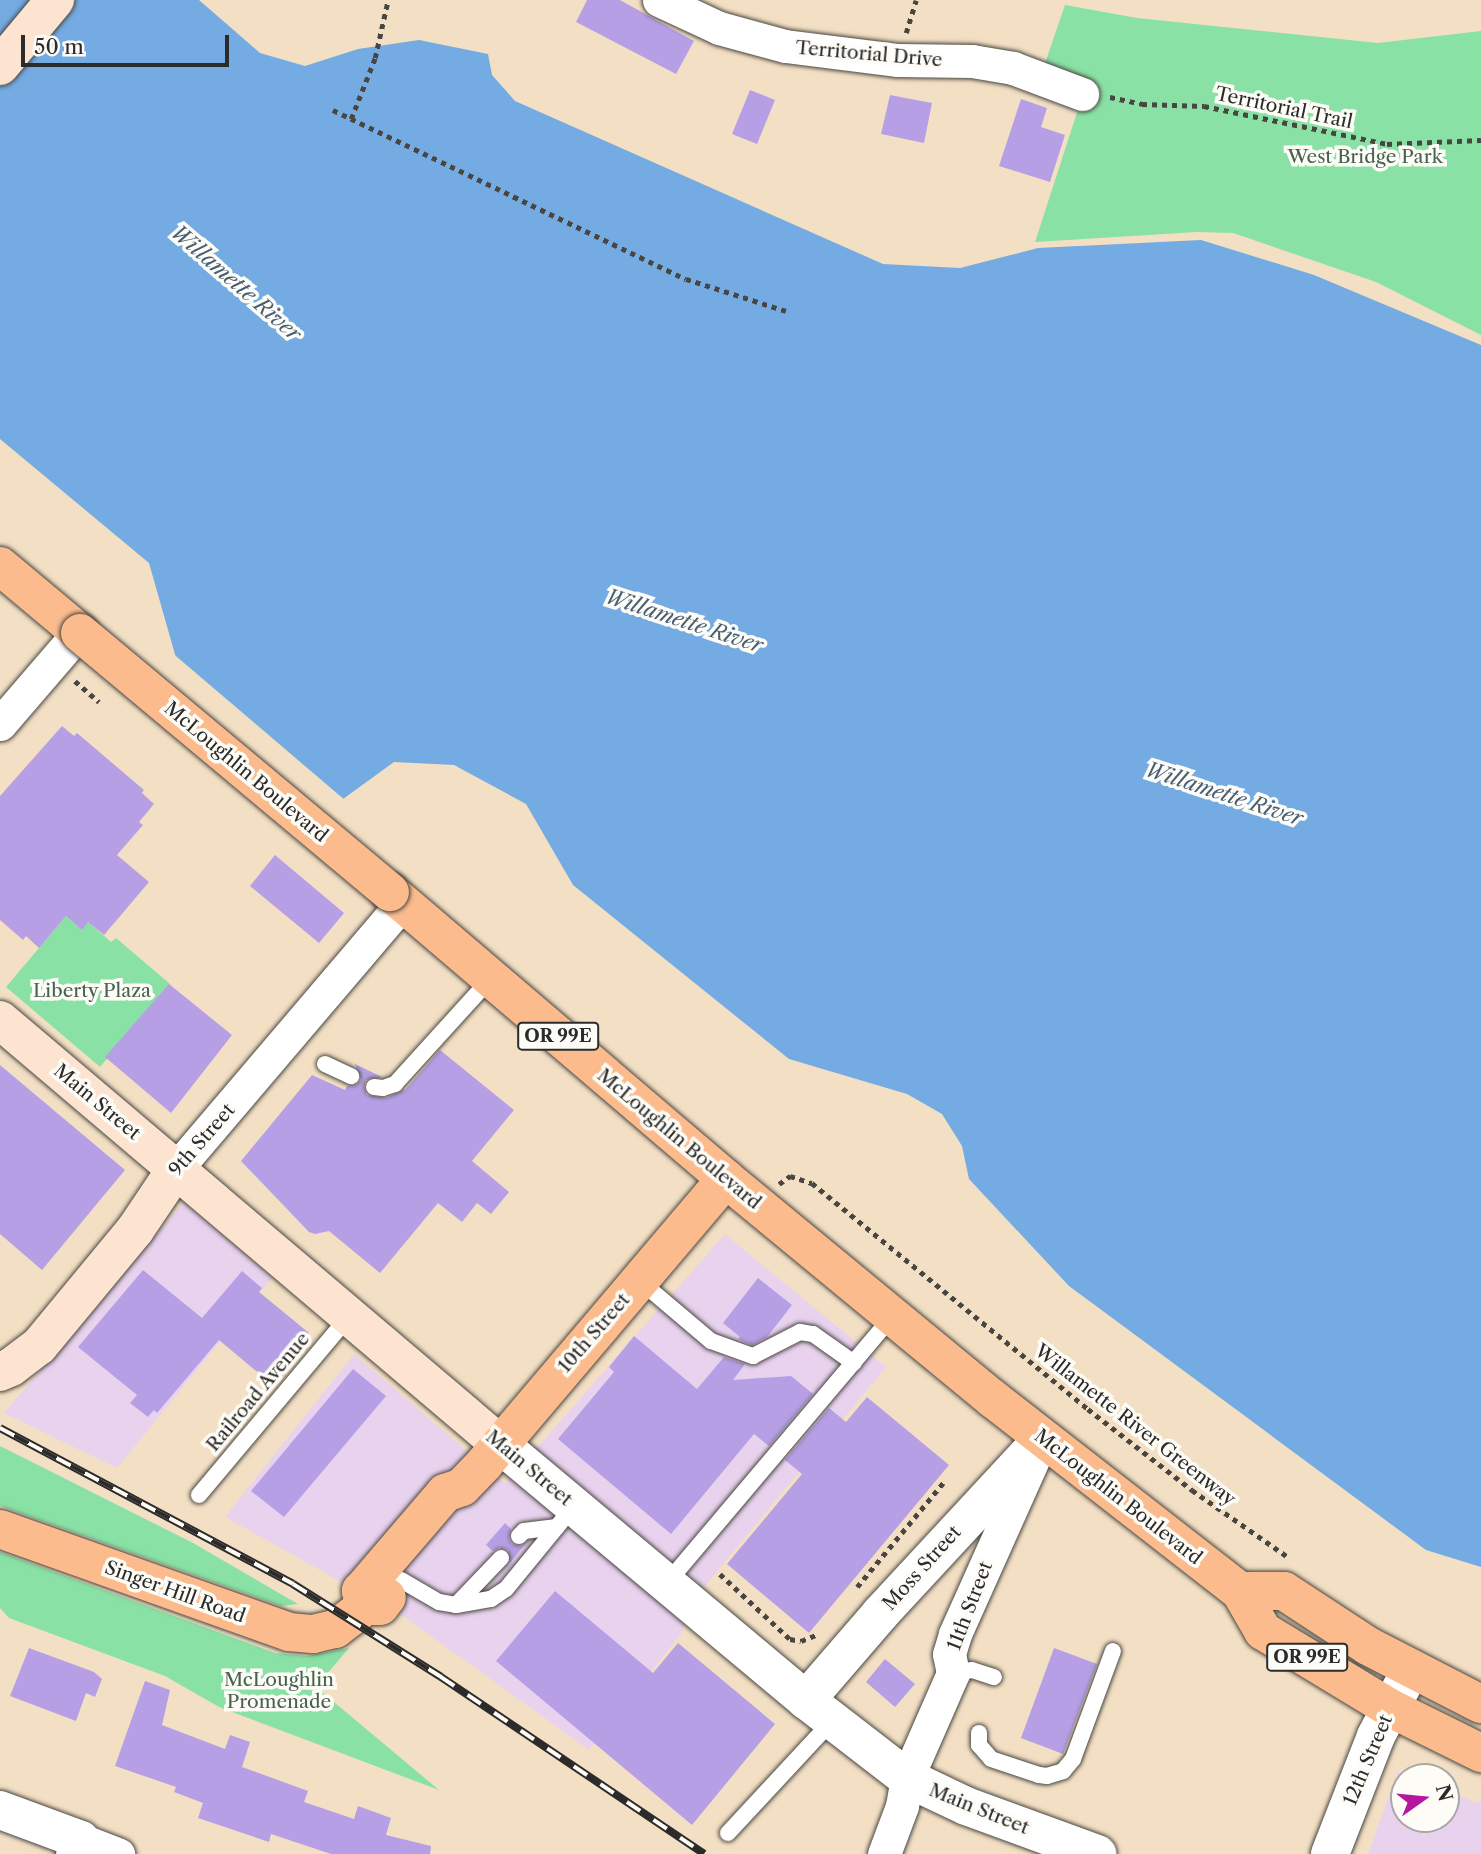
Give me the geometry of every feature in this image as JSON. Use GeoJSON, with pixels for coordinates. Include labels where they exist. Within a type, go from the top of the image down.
{"type":"FeatureCollection","features":[{"type":"Feature","properties":{"kind":"main road"},"geometry":{"type":"LineString","coordinates":[[0,66],[55,0]]}},
{"type":"Feature","properties":{"kind":"main road","name":"McLoughlin Boulevard"},"geometry":{"type":"LineString","coordinates":[[0,566],[396,897],[726,1179],[1042,1439],[1240,1591],[1263,1631],[1390,1708],[1481,1754]]}},
{"type":"Feature","properties":{"kind":"main road","name":"Main Street"},"geometry":{"type":"LineString","coordinates":[[0,1020],[501,1445]]}},
{"type":"Feature","properties":{"kind":"main road","name":"9th Street"},"geometry":{"type":"LineString","coordinates":[[0,1372],[12,1367],[39,1346],[135,1230],[176,1169]]}},
{"type":"Feature","properties":{"kind":"main road","name":"10th Street"},"geometry":{"type":"LineString","coordinates":[[462,1487],[460,1507],[380,1606],[358,1613],[361,1591],[445,1493],[462,1487],[501,1445],[726,1179]]}},
{"type":"Feature","properties":{"kind":"main road","name":"Singer Hill Road"},"geometry":{"type":"LineString","coordinates":[[0,1530],[289,1632],[323,1633],[358,1613]]}},
{"type":"Feature","properties":{"kind":"main road","name":"OR 99E"},"geometry":{"type":"LineString","coordinates":[[1240,1591],[1284,1591],[1410,1669],[1481,1704]]}},
{"type":"Feature","properties":{"kind":"street","name":"Territorial Drive"},"geometry":{"type":"LineString","coordinates":[[659,0],[719,28],[785,46],[898,60],[972,61],[1013,68],[1082,94]]}},
{"type":"Feature","properties":{"kind":"street"},"geometry":{"type":"LineString","coordinates":[[0,724],[80,632]]}},
{"type":"Feature","properties":{"kind":"street","name":"9th Street"},"geometry":{"type":"LineString","coordinates":[[176,1169],[396,897]]}},
{"type":"Feature","properties":{"kind":"street","name":"11th Street"},"geometry":{"type":"LineString","coordinates":[[884,1854],[902,1806],[907,1778],[953,1673],[949,1654],[956,1634],[1042,1439]]}},
{"type":"Feature","properties":{"kind":"street","name":"Moss Street"},"geometry":{"type":"LineString","coordinates":[[819,1711],[881,1613],[1042,1439]]}},
{"type":"Feature","properties":{"kind":"street","name":"Main Street"},"geometry":{"type":"LineString","coordinates":[[501,1445],[566,1517],[667,1583],[819,1711],[907,1778],[966,1806],[1097,1854]]}},
{"type":"Feature","properties":{"kind":"street","name":"12th Street"},"geometry":{"type":"LineString","coordinates":[[1329,1854],[1376,1735],[1410,1669]]}},
{"type":"Feature","properties":{"kind":"street"},"geometry":{"type":"LineString","coordinates":[[0,1810],[78,1847],[118,1854]]}},
{"type":"Feature","properties":{"kind":"lane"},"geometry":{"type":"LineString","coordinates":[[374,1087],[383,1088],[395,1084],[491,978]]}},
{"type":"Feature","properties":{"kind":"lane"},"geometry":{"type":"LineString","coordinates":[[325,1064],[351,1076]]}},
{"type":"Feature","properties":{"kind":"lane"},"geometry":{"type":"LineString","coordinates":[[639,1281],[711,1341],[753,1356],[800,1332],[813,1334],[854,1363]]}},
{"type":"Feature","properties":{"kind":"lane","name":"Railroad Avenue"},"geometry":{"type":"LineString","coordinates":[[199,1494],[349,1316]]}},
{"type":"Feature","properties":{"kind":"lane"},"geometry":{"type":"LineString","coordinates":[[667,1583],[893,1316]]}},
{"type":"Feature","properties":{"kind":"lane"},"geometry":{"type":"LineString","coordinates":[[519,1536],[524,1531],[566,1517]]}},
{"type":"Feature","properties":{"kind":"lane"},"geometry":{"type":"LineString","coordinates":[[401,1580],[439,1602],[474,1604],[506,1589],[566,1517]]}},
{"type":"Feature","properties":{"kind":"lane"},"geometry":{"type":"LineString","coordinates":[[456,1605],[501,1558]]}},
{"type":"Feature","properties":{"kind":"lane"},"geometry":{"type":"LineString","coordinates":[[979,1733],[979,1745],[991,1759],[1039,1775],[1047,1776],[1063,1771],[1073,1759],[1113,1651]]}},
{"type":"Feature","properties":{"kind":"lane"},"geometry":{"type":"LineString","coordinates":[[953,1673],[972,1670],[994,1677]]}},
{"type":"Feature","properties":{"kind":"lane"},"geometry":{"type":"LineString","coordinates":[[728,1833],[819,1711]]}},
{"type":"Feature","properties":{"kind":"path"},"geometry":{"type":"LineString","coordinates":[[351,119],[375,58],[388,0]]}},
{"type":"Feature","properties":{"kind":"path","name":"Territorial Trail"},"geometry":{"type":"LineString","coordinates":[[1082,94],[1098,94],[1142,104],[1204,106],[1387,144],[1481,140]]}},
{"type":"Feature","properties":{"kind":"path"},"geometry":{"type":"LineString","coordinates":[[333,110],[686,279],[786,311]]}},
{"type":"Feature","properties":{"kind":"path"},"geometry":{"type":"LineString","coordinates":[[81,686],[99,702]]}},
{"type":"Feature","properties":{"kind":"path","name":"Willamette River Greenway"},"geometry":{"type":"LineString","coordinates":[[790,1176],[812,1182],[1088,1409],[1192,1490],[1292,1559]]}},
{"type":"Feature","properties":{"kind":"path"},"geometry":{"type":"LineString","coordinates":[[849,1597],[943,1483]]}},
{"type":"Feature","properties":{"kind":"path"},"geometry":{"type":"LineString","coordinates":[[720,1574],[790,1639],[801,1641],[819,1634],[823,1629]]}},
{"type":"Feature","properties":{"kind":"shaded area"},"geometry":{"type":"Polygon","coordinates":[[[184,1202],[272,1278],[117,1468],[4,1413],[184,1202]]]}},
{"type":"Feature","properties":{"kind":"shaded area"},"geometry":{"type":"Polygon","coordinates":[[[725,1234],[886,1367],[704,1587],[680,1635],[589,1750],[406,1618],[225,1517],[354,1354],[505,1484],[725,1234]]]}},
{"type":"Feature","properties":{"kind":"shaded area"},"geometry":{"type":"Polygon","coordinates":[[[1390,1793],[1390,1833],[1460,1833],[1460,1796],[1477,1803],[1481,1801],[1481,1854],[1368,1854],[1390,1793]]]}},
{"type":"Feature","properties":{"kind":"green space","name":"West Bridge Park"},"geometry":{"type":"Polygon","coordinates":[[[1065,5],[1137,18],[1378,43],[1481,31],[1481,335],[1376,282],[1233,233],[1197,232],[1035,242],[1084,91],[1041,75],[1065,5]]]}},
{"type":"Feature","properties":{"kind":"green space","name":"Liberty Plaza"},"geometry":{"type":"Polygon","coordinates":[[[66,916],[81,929],[88,922],[111,942],[116,938],[170,984],[100,1067],[6,987],[66,916]]]}},
{"type":"Feature","properties":{"kind":"green space"},"geometry":{"type":"Polygon","coordinates":[[[0,1446],[193,1543],[298,1604],[281,1606],[0,1506],[0,1446]]]}},
{"type":"Feature","properties":{"kind":"green space","name":"McLoughlin Promenade"},"geometry":{"type":"Polygon","coordinates":[[[0,1552],[275,1653],[307,1656],[349,1648],[316,1687],[439,1790],[219,1707],[165,1676],[9,1618],[0,1608],[0,1552]]]}},
{"type":"Feature","properties":{"kind":"water","name":"Willamette River"},"geometry":{"type":"Polygon","coordinates":[[[0,0],[199,0],[260,53],[305,66],[358,49],[419,40],[488,54],[492,75],[515,101],[883,264],[960,268],[1038,248],[1201,240],[1314,275],[1481,345],[1481,1567],[1426,1550],[1069,1286],[969,1179],[962,1146],[942,1114],[907,1094],[789,1059],[573,885],[526,804],[454,765],[394,762],[343,799],[178,665],[149,563],[0,439],[0,0]]]}},
{"type":"Feature","properties":{"kind":"pier"},"geometry":{"type":"Polygon","coordinates":[[[170,651],[346,801],[341,802],[176,667],[170,651]]]}},
{"type":"Feature","properties":{"kind":"building"},"geometry":{"type":"Polygon","coordinates":[[[587,0],[620,0],[694,41],[676,74],[576,22],[587,0]]]}},
{"type":"Feature","properties":{"kind":"building"},"geometry":{"type":"Polygon","coordinates":[[[750,90],[775,100],[757,144],[732,134],[750,90]]]}},
{"type":"Feature","properties":{"kind":"building"},"geometry":{"type":"Polygon","coordinates":[[[890,95],[932,103],[924,143],[881,134],[890,95]]]}},
{"type":"Feature","properties":{"kind":"building"},"geometry":{"type":"Polygon","coordinates":[[[1021,99],[1047,108],[1041,127],[1065,135],[1050,182],[999,166],[1021,99]]]}},
{"type":"Feature","properties":{"kind":"building"},"geometry":{"type":"Polygon","coordinates":[[[62,726],[74,736],[77,733],[144,790],[142,793],[154,804],[139,822],[143,825],[117,855],[149,882],[104,935],[88,922],[82,930],[66,916],[39,948],[26,936],[23,940],[0,920],[0,796],[62,726]]]}},
{"type":"Feature","properties":{"kind":"building"},"geometry":{"type":"Polygon","coordinates":[[[275,855],[344,913],[319,943],[250,886],[275,855]]]}},
{"type":"Feature","properties":{"kind":"building"},"geometry":{"type":"Polygon","coordinates":[[[169,984],[232,1035],[171,1113],[105,1057],[169,984]]]}},
{"type":"Feature","properties":{"kind":"building"},"geometry":{"type":"Polygon","coordinates":[[[440,1050],[514,1110],[472,1161],[509,1192],[491,1214],[477,1203],[462,1222],[438,1203],[380,1273],[329,1231],[315,1234],[309,1232],[241,1161],[312,1075],[345,1090],[347,1086],[356,1085],[361,1080],[355,1064],[382,1077],[366,1080],[364,1087],[367,1095],[386,1098],[406,1089],[440,1050]]]}},
{"type":"Feature","properties":{"kind":"building"},"geometry":{"type":"Polygon","coordinates":[[[0,1065],[125,1170],[42,1270],[0,1234],[0,1065]]]}},
{"type":"Feature","properties":{"kind":"building"},"geometry":{"type":"Polygon","coordinates":[[[143,1270],[202,1318],[242,1271],[262,1288],[259,1292],[309,1333],[268,1381],[219,1340],[157,1413],[154,1410],[148,1417],[130,1403],[137,1395],[78,1347],[143,1270]]]}},
{"type":"Feature","properties":{"kind":"building"},"geometry":{"type":"Polygon","coordinates":[[[758,1278],[792,1305],[767,1337],[752,1345],[738,1339],[740,1337],[723,1323],[758,1278]]]}},
{"type":"Feature","properties":{"kind":"building"},"geometry":{"type":"Polygon","coordinates":[[[634,1336],[697,1389],[724,1357],[745,1364],[733,1380],[791,1376],[813,1394],[769,1446],[754,1434],[671,1534],[558,1439],[614,1372],[609,1367],[634,1336]]]}},
{"type":"Feature","properties":{"kind":"building"},"geometry":{"type":"Polygon","coordinates":[[[353,1369],[386,1396],[284,1517],[251,1491],[353,1369]]]}},
{"type":"Feature","properties":{"kind":"building"},"geometry":{"type":"Polygon","coordinates":[[[867,1397],[949,1465],[809,1633],[727,1564],[802,1474],[785,1460],[829,1408],[846,1422],[867,1397]]]}},
{"type":"Feature","properties":{"kind":"building"},"geometry":{"type":"Polygon","coordinates":[[[505,1523],[511,1529],[509,1538],[512,1544],[521,1546],[526,1543],[510,1563],[508,1550],[499,1548],[493,1551],[486,1545],[505,1523]]]}},
{"type":"Feature","properties":{"kind":"building"},"geometry":{"type":"Polygon","coordinates":[[[555,1591],[653,1673],[678,1643],[775,1724],[692,1825],[496,1661],[555,1591]]]}},
{"type":"Feature","properties":{"kind":"building"},"geometry":{"type":"Polygon","coordinates":[[[29,1648],[94,1672],[102,1679],[95,1697],[86,1693],[76,1721],[10,1696],[29,1648]]]}},
{"type":"Feature","properties":{"kind":"building"},"geometry":{"type":"Polygon","coordinates":[[[1054,1648],[1097,1664],[1063,1754],[1021,1738],[1054,1648]]]}},
{"type":"Feature","properties":{"kind":"building"},"geometry":{"type":"Polygon","coordinates":[[[885,1659],[915,1684],[895,1707],[866,1682],[885,1659]]]}},
{"type":"Feature","properties":{"kind":"building"},"geometry":{"type":"Polygon","coordinates":[[[145,1681],[170,1690],[162,1725],[225,1749],[230,1735],[250,1742],[242,1767],[308,1791],[304,1802],[354,1819],[358,1806],[391,1818],[386,1835],[431,1846],[430,1854],[331,1854],[271,1834],[269,1842],[198,1818],[203,1803],[174,1792],[176,1787],[115,1766],[145,1681]]]}},
{"type":"Feature","properties":{"kind":"railway"},"geometry":{"type":"LineString","coordinates":[[0,1428],[293,1584],[441,1677],[704,1854]]}}]}
